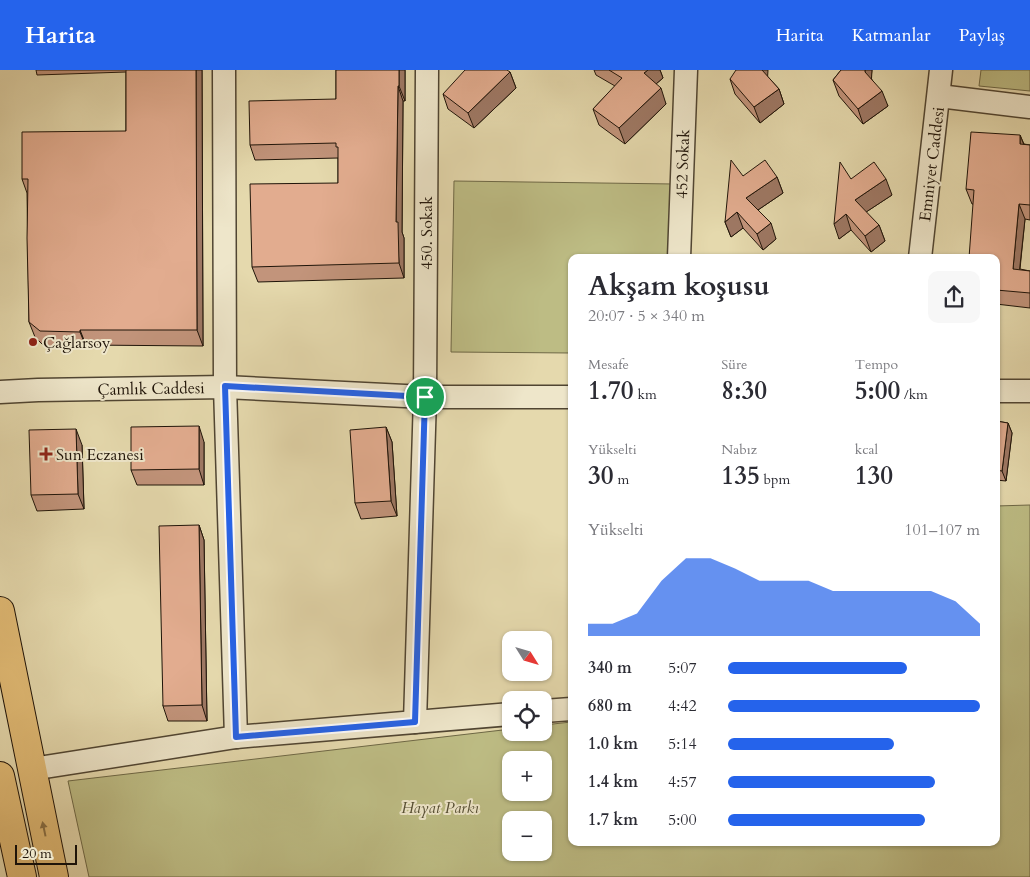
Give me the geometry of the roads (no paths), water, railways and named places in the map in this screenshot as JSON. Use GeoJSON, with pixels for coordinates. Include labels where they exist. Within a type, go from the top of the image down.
{"type":"FeatureCollection","features":[{"type":"Feature","properties":{"kind":"main road"},"geometry":{"type":"LineString","coordinates":[[0,611],[54,877]]}},
{"type":"Feature","properties":{"kind":"main road"},"geometry":{"type":"LineString","coordinates":[[0,776],[4,819],[22,877]]}},
{"type":"Feature","properties":{"kind":"street"},"geometry":{"type":"LineString","coordinates":[[224,70],[225,386],[236,737]]}},
{"type":"Feature","properties":{"kind":"street","name":"450. Sokak"},"geometry":{"type":"LineString","coordinates":[[415,722],[425,397],[427,70]]}},
{"type":"Feature","properties":{"kind":"street","name":"452 Sokak"},"geometry":{"type":"LineString","coordinates":[[679,254],[686,70]]}},
{"type":"Feature","properties":{"kind":"street","name":"Emniyet Caddesi"},"geometry":{"type":"LineString","coordinates":[[920,254],[942,70]]}},
{"type":"Feature","properties":{"kind":"street"},"geometry":{"type":"LineString","coordinates":[[939,96],[1030,108]]}},
{"type":"Feature","properties":{"kind":"street","name":"Çamlık Caddesi"},"geometry":{"type":"LineString","coordinates":[[0,392],[225,386],[425,397],[568,396]]}},
{"type":"Feature","properties":{"kind":"street"},"geometry":{"type":"LineString","coordinates":[[1000,391],[1030,391]]}},
{"type":"Feature","properties":{"kind":"street"},"geometry":{"type":"LineString","coordinates":[[552,710],[568,709]]}},
{"type":"Feature","properties":{"kind":"street"},"geometry":{"type":"LineString","coordinates":[[32,769],[236,737],[502,715]]}},
{"type":"Feature","properties":{"kind":"place","name":"Çağlarsoy"},"geometry":{"type":"Point","coordinates":[33,342]}},
{"type":"Feature","properties":{"kind":"place","name":"Sun Eczanesi"},"geometry":{"type":"Point","coordinates":[46,454]}},
{"type":"Feature","properties":{"kind":"park label","name":"Hayat Parkı"},"geometry":{"type":"Point","coordinates":[440,807]}}]}
